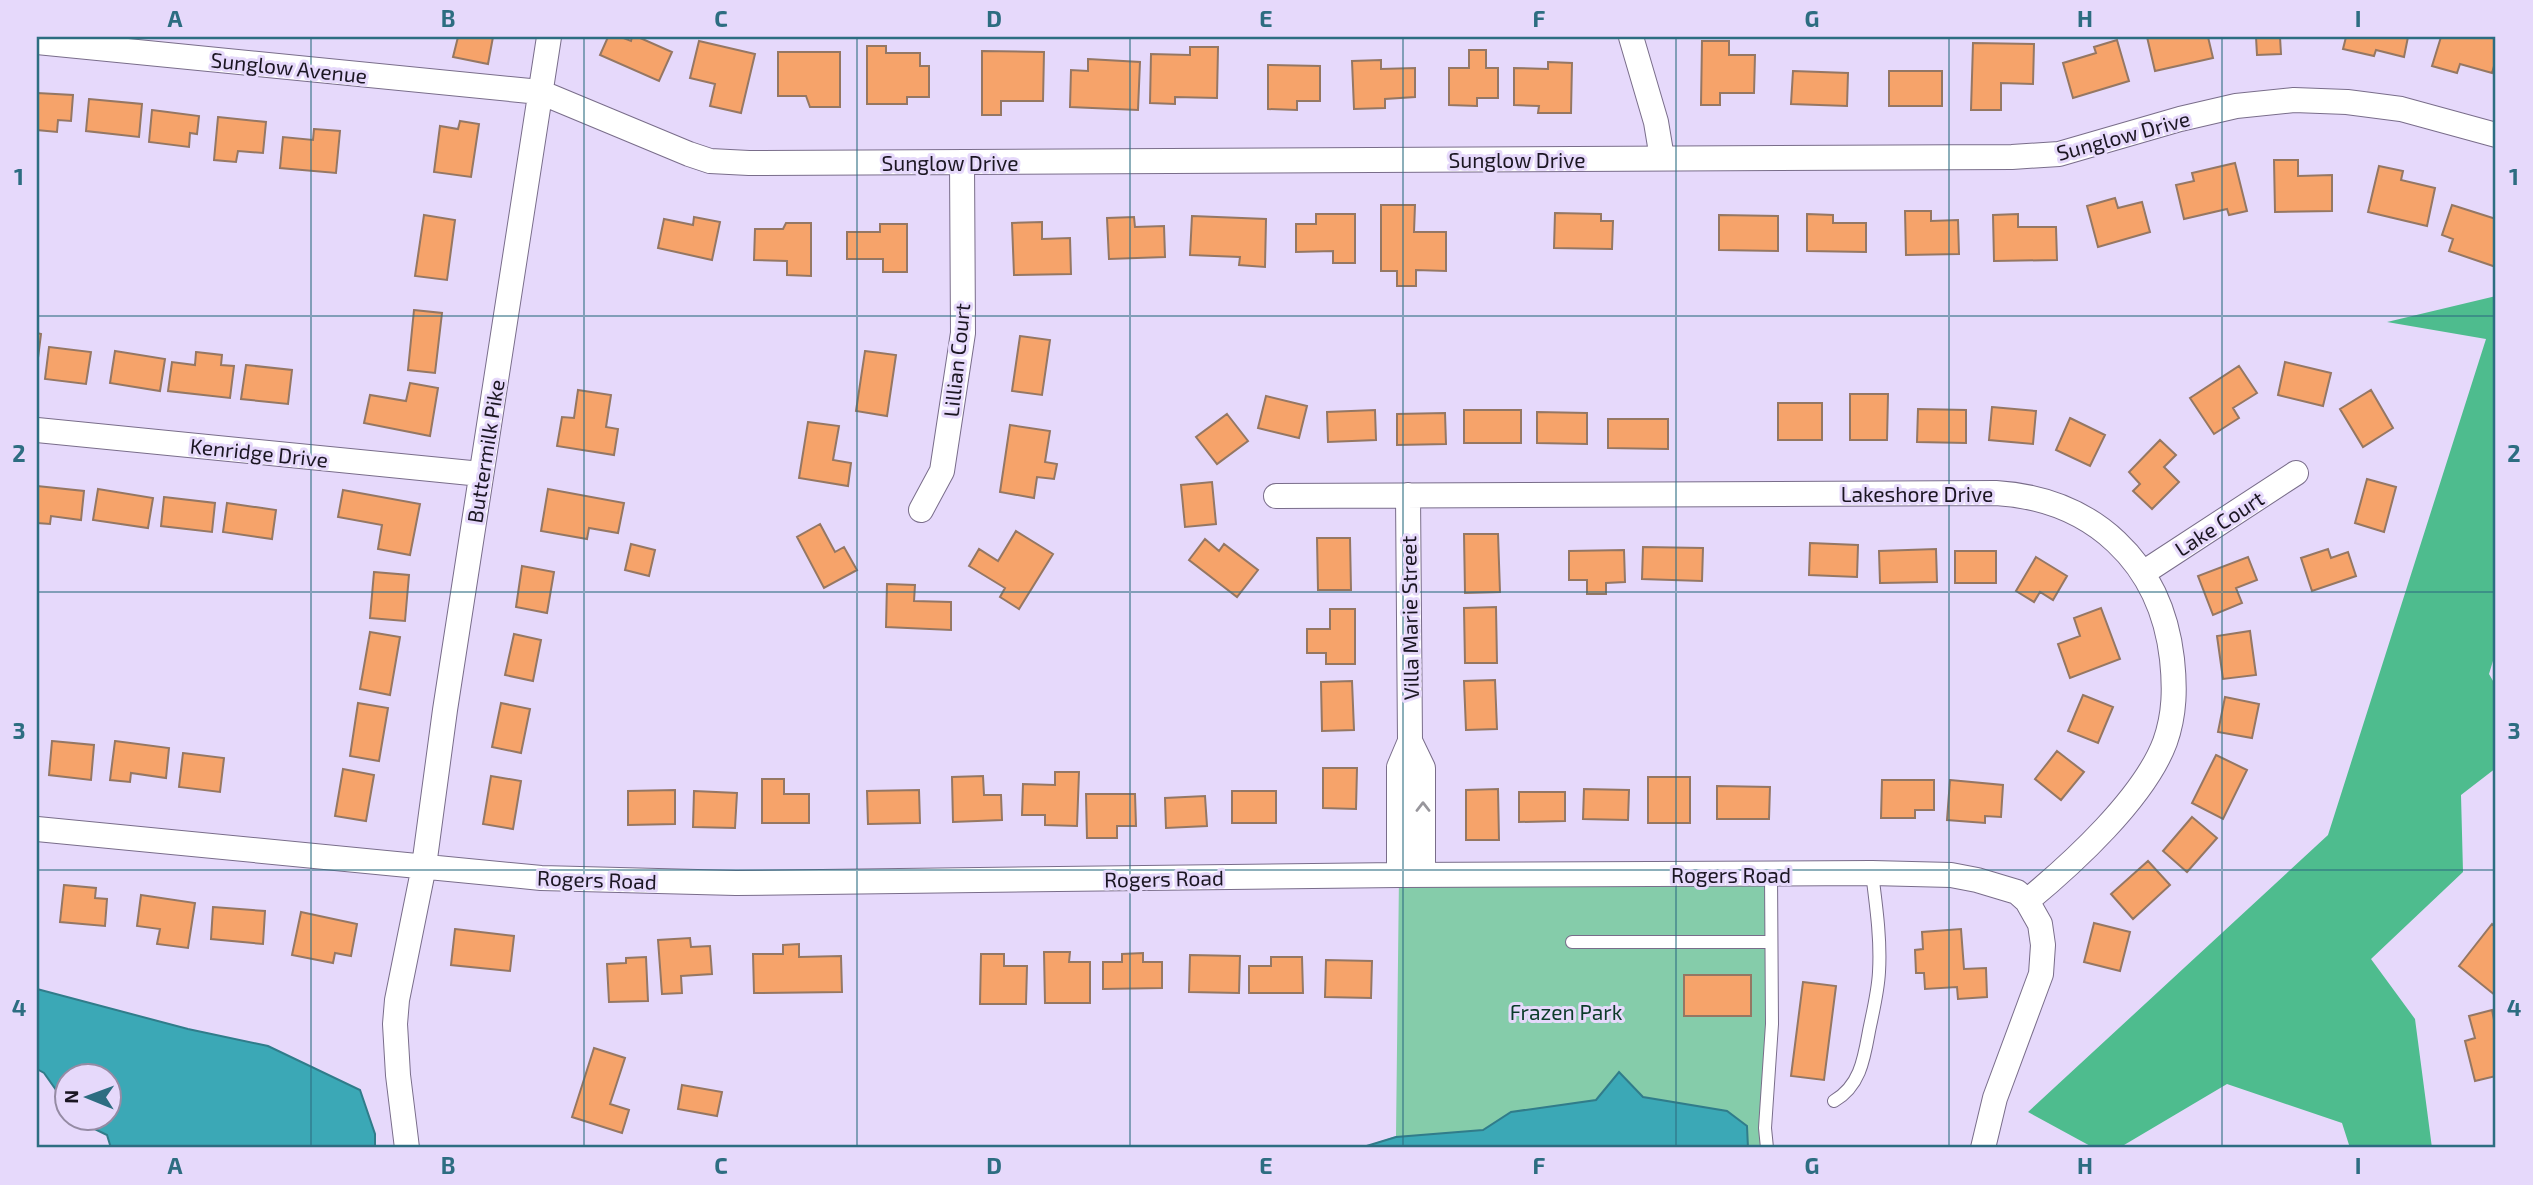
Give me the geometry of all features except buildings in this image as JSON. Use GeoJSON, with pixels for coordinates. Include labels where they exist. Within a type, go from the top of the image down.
{"type":"FeatureCollection","features":[{"type":"Feature","properties":{"kind":"street","name":"Buttermilk Pike"},"geometry":{"type":"LineString","coordinates":[[407,1148],[398,1075],[395,1024],[397,1000],[424,866],[445,710],[550,37]]}},
{"type":"Feature","properties":{"kind":"street"},"geometry":{"type":"LineString","coordinates":[[1631,37],[1656,121],[1662,158]]}},
{"type":"Feature","properties":{"kind":"street","name":"Sunglow Avenue"},"geometry":{"type":"LineString","coordinates":[[37,42],[540,92]]}},
{"type":"Feature","properties":{"kind":"street","name":"Sunglow Drive"},"geometry":{"type":"LineString","coordinates":[[540,92],[689,154],[710,161],[749,163],[2012,157],[2059,154],[2180,119],[2236,106],[2294,100],[2347,102],[2401,109],[2496,135]]}},
{"type":"Feature","properties":{"kind":"street","name":"Lillian Court"},"geometry":{"type":"LineString","coordinates":[[921,510],[942,471],[963,333],[962,162]]}},
{"type":"Feature","properties":{"kind":"street","name":"Kenridge Drive"},"geometry":{"type":"LineString","coordinates":[[37,430],[481,474]]}},
{"type":"Feature","properties":{"kind":"street","name":"Lake Court"},"geometry":{"type":"LineString","coordinates":[[2143,573],[2296,473]]}},
{"type":"Feature","properties":{"kind":"street","name":"Lakeshore Drive"},"geometry":{"type":"LineString","coordinates":[[1276,496],[1929,492],[2014,494],[2056,505],[2098,525],[2115,538],[2154,590],[2169,635],[2175,691],[2165,743],[2147,779],[2119,814],[2027,901]]}},
{"type":"Feature","properties":{"kind":"street","name":"Villa Marie Street"},"geometry":{"type":"LineString","coordinates":[[1408,495],[1410,741],[1399,767],[1411,875]]}},
{"type":"Feature","properties":{"kind":"street","name":"Rogers Road"},"geometry":{"type":"LineString","coordinates":[[37,828],[541,878],[736,883],[1872,873],[1951,876],[1977,880],[2017,892],[2027,901]]}},
{"type":"Feature","properties":{"kind":"street"},"geometry":{"type":"LineString","coordinates":[[1983,1148],[1995,1098],[2041,974],[2043,944],[2040,924],[2027,901]]}},
{"type":"Feature","properties":{"kind":"lane"},"geometry":{"type":"LineString","coordinates":[[1834,1101],[1855,1083],[1864,1058],[1878,991],[1879,944],[1872,873]]}},
{"type":"Feature","properties":{"kind":"lane"},"geometry":{"type":"LineString","coordinates":[[1768,1148],[1765,1128],[1772,1024],[1771,874]]}},
{"type":"Feature","properties":{"kind":"lane"},"geometry":{"type":"LineString","coordinates":[[1572,942],[1770,942]]}},
{"type":"Feature","properties":{"kind":"green space","name":"Frazen Park"},"geometry":{"type":"Polygon","coordinates":[[[1771,874],[1767,1148],[1360,1148],[1396,1136],[1399,875],[1771,874]]]}},
{"type":"Feature","properties":{"kind":"shaded area"},"geometry":{"type":"Polygon","coordinates":[[[2496,296],[2496,651],[2489,674],[2496,686],[2496,768],[2461,795],[2463,872],[2371,959],[2415,1019],[2432,1148],[2350,1148],[2342,1123],[2227,1084],[2119,1148],[2094,1148],[2028,1112],[2328,835],[2486,339],[2387,322],[2496,296]]]}},
{"type":"Feature","properties":{"kind":"shaded area"},"geometry":{"type":"Polygon","coordinates":[[[37,989],[188,1029],[268,1046],[360,1090],[375,1134],[375,1148],[111,1148],[107,1135],[101,1132],[122,1132],[122,1062],[52,1062],[52,1084],[44,1073],[37,1069],[37,989]]]}},
{"type":"Feature","properties":{"kind":"shaded area"},"geometry":{"type":"Polygon","coordinates":[[[1619,1072],[1643,1097],[1727,1111],[1747,1126],[1748,1148],[1360,1148],[1396,1137],[1483,1130],[1511,1112],[1596,1100],[1619,1072]]]}}]}
